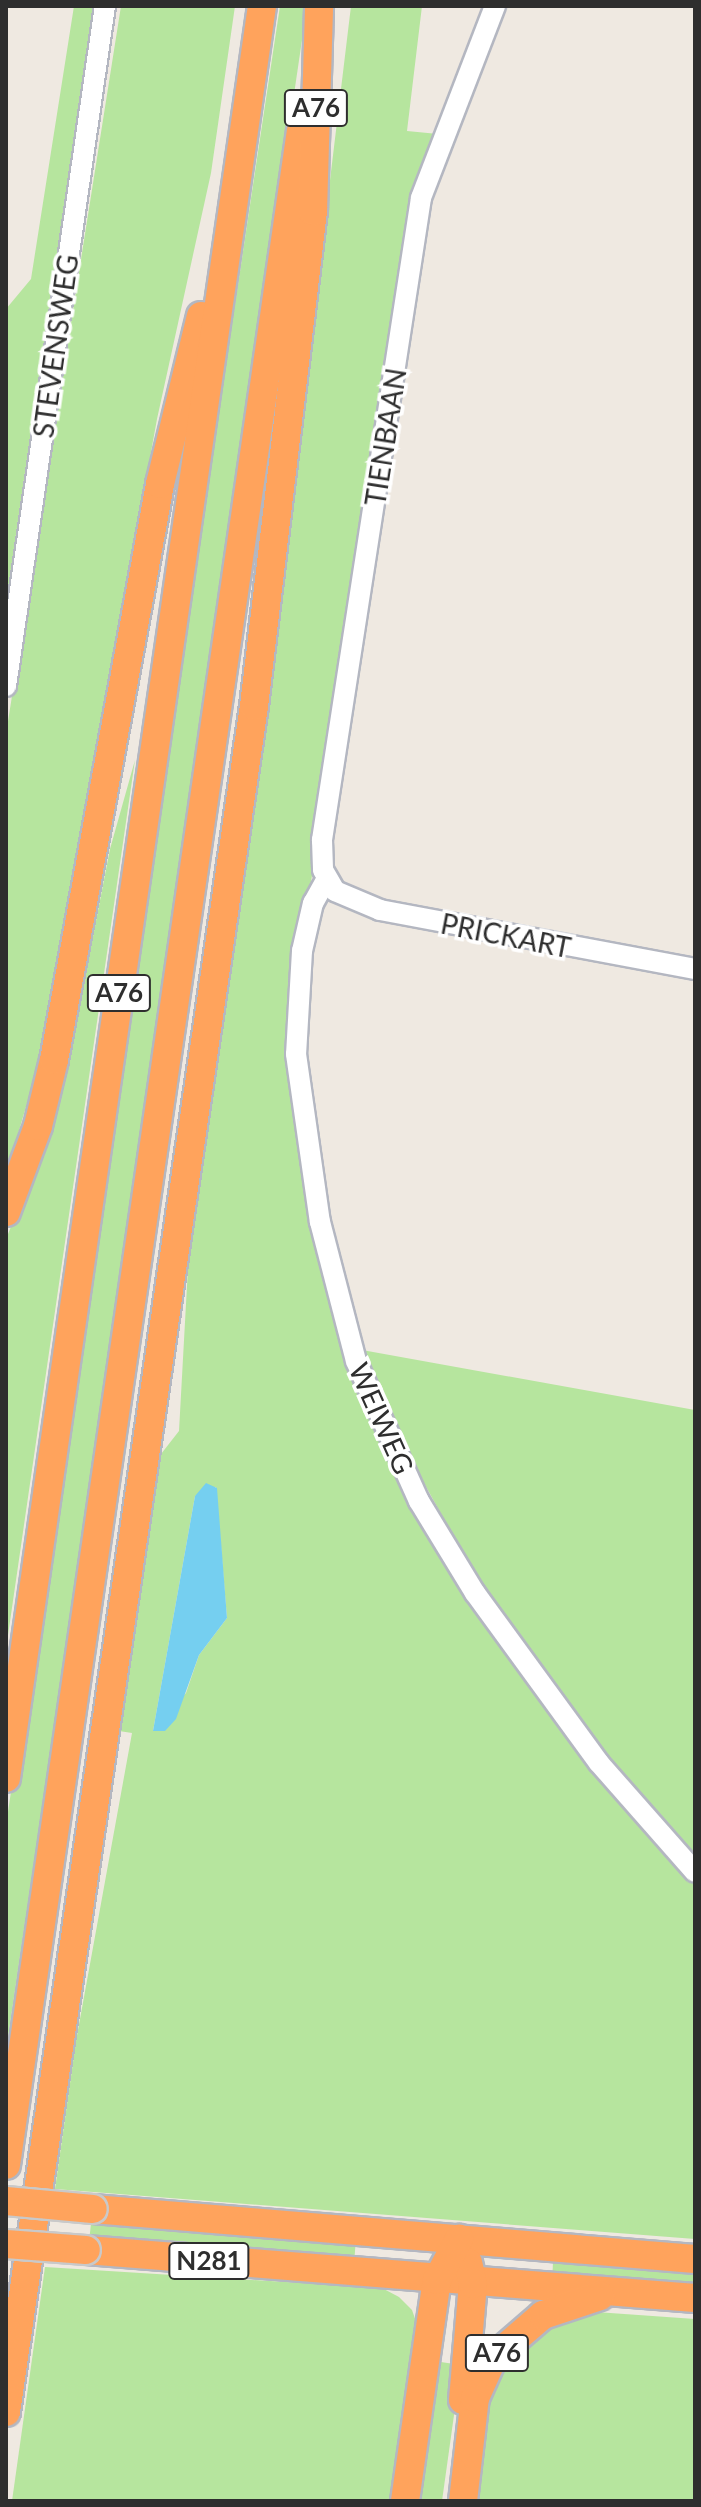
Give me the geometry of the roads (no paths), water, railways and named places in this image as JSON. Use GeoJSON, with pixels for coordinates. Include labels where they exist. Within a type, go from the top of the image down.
{"type":"FeatureCollection","features":[{"type":"Feature","properties":{"kind":"highway","name":"A76"},"geometry":{"type":"LineString","coordinates":[[6,1778],[262,6]]}},
{"type":"Feature","properties":{"kind":"highway","name":"A76"},"geometry":{"type":"LineString","coordinates":[[6,2165],[319,6]]}},
{"type":"Feature","properties":{"kind":"highway","name":"A76"},"geometry":{"type":"LineString","coordinates":[[6,2412],[254,706],[313,211],[319,6]]}},
{"type":"Feature","properties":{"kind":"highway","name":"A76"},"geometry":{"type":"LineString","coordinates":[[6,1212],[38,1126],[54,1060],[160,484],[232,207]]}},
{"type":"Feature","properties":{"kind":"highway","name":"N281"},"geometry":{"type":"LineString","coordinates":[[6,2201],[695,2259]]}},
{"type":"Feature","properties":{"kind":"highway","name":"A76"},"geometry":{"type":"LineString","coordinates":[[459,2239],[473,2279],[463,2397],[467,2448]]}},
{"type":"Feature","properties":{"kind":"highway","name":"A76"},"geometry":{"type":"LineString","coordinates":[[405,2501],[437,2280],[459,2239]]}},
{"type":"Feature","properties":{"kind":"highway","name":"N281"},"geometry":{"type":"LineString","coordinates":[[6,2244],[695,2298]]}},
{"type":"Feature","properties":{"kind":"highway","name":"A76"},"geometry":{"type":"LineString","coordinates":[[463,2501],[467,2448],[482,2375],[506,2342],[543,2315],[616,2292]]}},
{"type":"Feature","properties":{"kind":"street","name":"STEVENSWEG"},"geometry":{"type":"LineString","coordinates":[[6,686],[105,6]]}},
{"type":"Feature","properties":{"kind":"street","name":"TIENBAAN"},"geometry":{"type":"LineString","coordinates":[[326,880],[322,840],[421,198],[495,6]]}},
{"type":"Feature","properties":{"kind":"street","name":"PRICKART"},"geometry":{"type":"LineString","coordinates":[[326,880],[347,899],[380,910],[695,969]]}},
{"type":"Feature","properties":{"kind":"street","name":"WEIWEG"},"geometry":{"type":"LineString","coordinates":[[326,880],[313,903],[302,951],[296,1054],[320,1222],[356,1361],[419,1501],[475,1593],[599,1763],[695,1872]]}},
{"type":"Feature","properties":{"kind":"water"},"geometry":{"type":"Polygon","coordinates":[[[206,1483],[217,1488],[227,1618],[199,1655],[176,1719],[165,1731],[153,1731],[195,1496],[206,1483]]]}}]}
